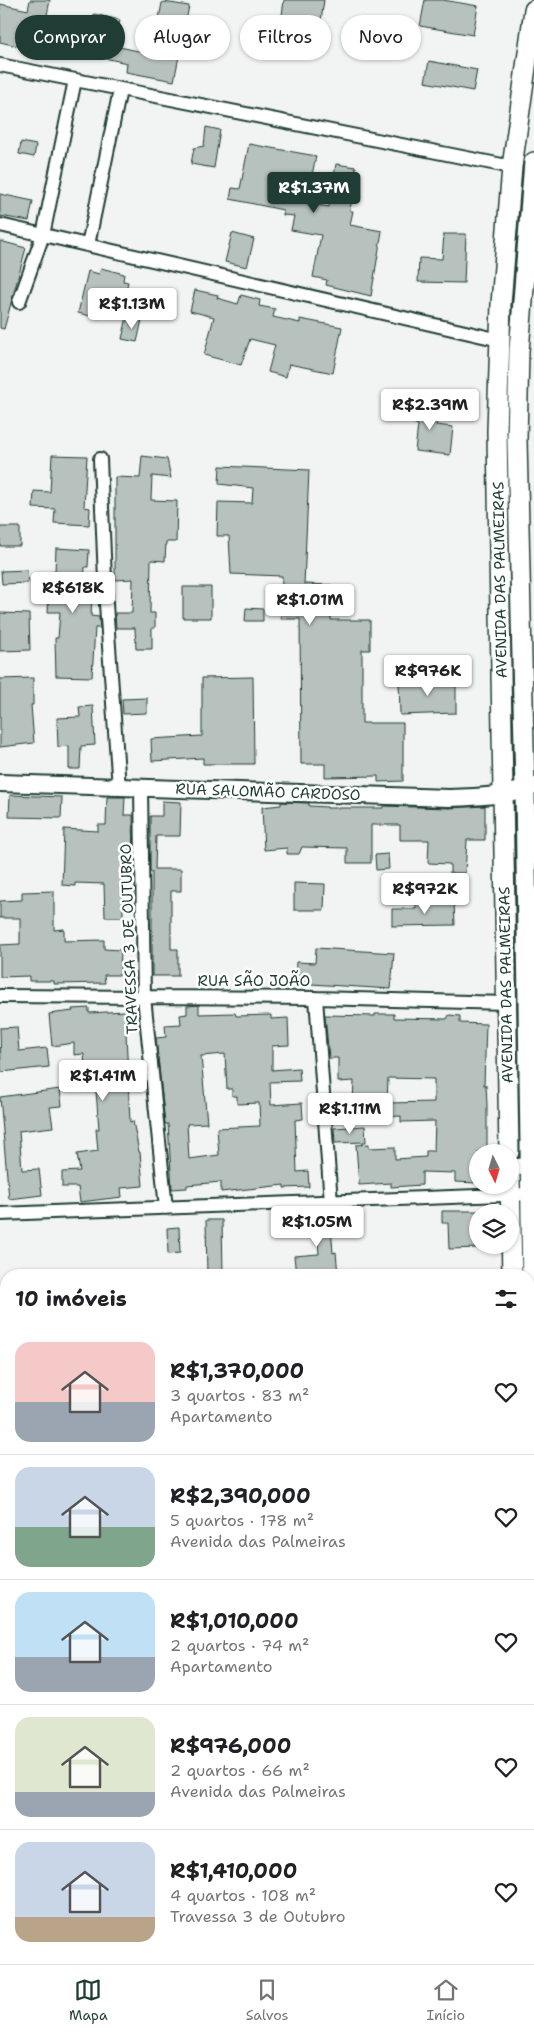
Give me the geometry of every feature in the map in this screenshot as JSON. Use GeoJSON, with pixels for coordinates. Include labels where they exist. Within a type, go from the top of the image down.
{"type":"FeatureCollection","features":[{"type":"Feature","properties":{"kind":"main road","name":"AVENIDA DAS PALMEIRAS"},"geometry":{"type":"LineString","coordinates":[[509,1144],[497,432],[501,304],[512,167],[534,10]]}},
{"type":"Feature","properties":{"kind":"main road","name":"AVENIDA DAS PALMEIRAS"},"geometry":{"type":"LineString","coordinates":[[531,1269],[529,788],[517,430],[519,351],[534,162]]}},
{"type":"Feature","properties":{"kind":"main road"},"geometry":{"type":"LineString","coordinates":[[510,1194],[512,1269]]}},
{"type":"Feature","properties":{"kind":"street"},"geometry":{"type":"LineString","coordinates":[[0,65],[512,167]]}},
{"type":"Feature","properties":{"kind":"street"},"geometry":{"type":"LineString","coordinates":[[19,302],[42,235],[75,80]]}},
{"type":"Feature","properties":{"kind":"street"},"geometry":{"type":"LineString","coordinates":[[88,245],[120,90]]}},
{"type":"Feature","properties":{"kind":"street"},"geometry":{"type":"LineString","coordinates":[[0,225],[500,340]]}},
{"type":"Feature","properties":{"kind":"street"},"geometry":{"type":"LineString","coordinates":[[100,459],[106,614],[120,788]]}},
{"type":"Feature","properties":{"kind":"street","name":"RUA SALOMÃO CARDOSO"},"geometry":{"type":"LineString","coordinates":[[0,783],[448,798],[503,794],[529,788]]}},
{"type":"Feature","properties":{"kind":"street","name":"TRAVESSA 3 DE OUTUBRO"},"geometry":{"type":"LineString","coordinates":[[141,788],[144,997],[166,1208]]}},
{"type":"Feature","properties":{"kind":"street","name":"RUA SÃO JOÃO"},"geometry":{"type":"LineString","coordinates":[[0,996],[316,998],[507,1003]]}},
{"type":"Feature","properties":{"kind":"street"},"geometry":{"type":"LineString","coordinates":[[316,998],[331,1202]]}},
{"type":"Feature","properties":{"kind":"street"},"geometry":{"type":"LineString","coordinates":[[519,1167],[532,1166]]}},
{"type":"Feature","properties":{"kind":"street"},"geometry":{"type":"LineString","coordinates":[[0,1214],[331,1202],[469,1189]]}},
{"type":"Feature","properties":{"kind":"street"},"geometry":{"type":"LineString","coordinates":[[519,1189],[530,1194]]}},
{"type":"Feature","properties":{"kind":"building"},"geometry":{"type":"Polygon","coordinates":[[[30,0],[50,0],[47,15],[15,15],[15,46],[0,42],[0,4],[28,10],[30,0]]]}},
{"type":"Feature","properties":{"kind":"building"},"geometry":{"type":"Polygon","coordinates":[[[284,0],[324,0],[322,15],[282,15],[284,0]]]}},
{"type":"Feature","properties":{"kind":"building"},"geometry":{"type":"Polygon","coordinates":[[[425,0],[443,0],[478,6],[473,35],[421,26],[425,0]]]}},
{"type":"Feature","properties":{"kind":"building"},"geometry":{"type":"Polygon","coordinates":[[[162,3],[189,6],[187,15],[160,15],[162,3]]]}},
{"type":"Feature","properties":{"kind":"building"},"geometry":{"type":"Polygon","coordinates":[[[125,48],[135,50],[135,60],[178,60],[174,81],[126,72],[127,63],[113,60],[125,60],[125,48]]]}},
{"type":"Feature","properties":{"kind":"building"},"geometry":{"type":"Polygon","coordinates":[[[429,61],[477,70],[473,91],[425,82],[429,61]]]}},
{"type":"Feature","properties":{"kind":"building"},"geometry":{"type":"Polygon","coordinates":[[[206,127],[220,130],[214,168],[191,164],[194,148],[204,146],[206,127]]]}},
{"type":"Feature","properties":{"kind":"building"},"geometry":{"type":"Polygon","coordinates":[[[21,142],[36,145],[34,157],[19,154],[21,142]]]}},
{"type":"Feature","properties":{"kind":"building"},"geometry":{"type":"Polygon","coordinates":[[[249,144],[316,156],[306,203],[329,207],[336,164],[356,167],[350,211],[353,211],[350,225],[382,231],[371,296],[326,285],[327,280],[313,277],[321,235],[291,230],[294,216],[283,215],[283,210],[230,199],[232,188],[240,189],[249,144]]]}},
{"type":"Feature","properties":{"kind":"building"},"geometry":{"type":"Polygon","coordinates":[[[0,194],[33,201],[29,221],[0,216],[0,194]]]}},
{"type":"Feature","properties":{"kind":"building"},"geometry":{"type":"Polygon","coordinates":[[[232,233],[254,239],[247,267],[225,262],[232,233]]]}},
{"type":"Feature","properties":{"kind":"building"},"geometry":{"type":"Polygon","coordinates":[[[444,234],[466,234],[464,283],[418,282],[419,258],[442,259],[444,234]]]}},
{"type":"Feature","properties":{"kind":"building"},"geometry":{"type":"Polygon","coordinates":[[[0,241],[26,248],[4,329],[0,328],[0,241]]]}},
{"type":"Feature","properties":{"kind":"building"},"geometry":{"type":"Polygon","coordinates":[[[101,268],[124,274],[123,281],[128,282],[123,305],[103,301],[99,318],[78,313],[88,271],[99,274],[101,268]]]}},
{"type":"Feature","properties":{"kind":"building"},"geometry":{"type":"Polygon","coordinates":[[[195,290],[218,295],[217,298],[238,304],[241,295],[260,300],[259,306],[275,309],[273,317],[300,323],[300,319],[342,327],[333,373],[289,364],[286,377],[268,372],[275,345],[250,339],[241,365],[204,355],[214,317],[190,311],[195,290]]]}},
{"type":"Feature","properties":{"kind":"building"},"geometry":{"type":"Polygon","coordinates":[[[127,317],[142,320],[137,342],[122,339],[127,317]]]}},
{"type":"Feature","properties":{"kind":"building"},"geometry":{"type":"Polygon","coordinates":[[[409,405],[438,409],[436,425],[453,427],[450,455],[415,451],[418,425],[408,420],[409,405]]]}},
{"type":"Feature","properties":{"kind":"building"},"geometry":{"type":"Polygon","coordinates":[[[52,455],[87,456],[84,507],[90,508],[89,525],[54,523],[55,509],[33,508],[34,491],[50,492],[52,455]]]}},
{"type":"Feature","properties":{"kind":"building"},"geometry":{"type":"Polygon","coordinates":[[[142,456],[167,459],[171,478],[152,476],[151,500],[177,501],[176,542],[166,542],[165,561],[151,560],[150,613],[155,613],[155,628],[152,628],[152,649],[136,649],[135,628],[116,628],[115,613],[132,613],[133,579],[115,580],[115,477],[140,478],[142,456]]]}},
{"type":"Feature","properties":{"kind":"building"},"geometry":{"type":"Polygon","coordinates":[[[220,466],[309,470],[304,584],[332,585],[331,620],[370,620],[370,650],[362,650],[362,723],[403,723],[403,781],[378,782],[378,776],[325,777],[325,764],[301,764],[300,619],[281,619],[282,576],[231,574],[229,536],[217,536],[218,502],[252,503],[253,488],[219,484],[220,466]]]}},
{"type":"Feature","properties":{"kind":"building"},"geometry":{"type":"Polygon","coordinates":[[[0,527],[20,527],[20,546],[0,546],[0,527]]]}},
{"type":"Feature","properties":{"kind":"building"},"geometry":{"type":"Polygon","coordinates":[[[56,548],[89,550],[88,567],[85,567],[83,595],[92,596],[91,616],[99,617],[100,628],[95,628],[92,677],[56,676],[55,638],[58,638],[60,612],[48,612],[50,572],[55,572],[56,548]]]}},
{"type":"Feature","properties":{"kind":"building"},"geometry":{"type":"Polygon","coordinates":[[[27,570],[28,583],[2,584],[1,571],[27,570]]]}},
{"type":"Feature","properties":{"kind":"building"},"geometry":{"type":"Polygon","coordinates":[[[183,587],[211,587],[211,618],[183,618],[183,587]]]}},
{"type":"Feature","properties":{"kind":"building"},"geometry":{"type":"Polygon","coordinates":[[[246,608],[263,609],[263,621],[245,621],[246,608]]]}},
{"type":"Feature","properties":{"kind":"building"},"geometry":{"type":"Polygon","coordinates":[[[0,613],[29,614],[30,650],[0,651],[0,613]]]}},
{"type":"Feature","properties":{"kind":"building"},"geometry":{"type":"Polygon","coordinates":[[[253,677],[254,764],[203,764],[203,758],[152,761],[151,739],[202,736],[202,678],[253,677]]]}},
{"type":"Feature","properties":{"kind":"building"},"geometry":{"type":"Polygon","coordinates":[[[33,678],[33,705],[31,705],[34,743],[0,747],[0,679],[33,678]]]}},
{"type":"Feature","properties":{"kind":"building"},"geometry":{"type":"Polygon","coordinates":[[[456,679],[456,713],[400,715],[399,681],[456,679]]]}},
{"type":"Feature","properties":{"kind":"building"},"geometry":{"type":"Polygon","coordinates":[[[147,698],[147,713],[123,714],[122,699],[147,698]]]}},
{"type":"Feature","properties":{"kind":"building"},"geometry":{"type":"Polygon","coordinates":[[[93,706],[95,745],[81,746],[80,769],[69,769],[69,746],[58,747],[57,718],[80,717],[79,707],[93,706]]]}},
{"type":"Feature","properties":{"kind":"building"},"geometry":{"type":"Polygon","coordinates":[[[10,795],[62,797],[61,818],[9,817],[10,795]]]}},
{"type":"Feature","properties":{"kind":"building"},"geometry":{"type":"Polygon","coordinates":[[[107,797],[125,797],[124,815],[133,815],[134,872],[126,872],[126,882],[123,882],[123,917],[105,917],[104,884],[75,883],[75,886],[62,885],[64,829],[98,831],[98,825],[106,825],[107,797]]]}},
{"type":"Feature","properties":{"kind":"building"},"geometry":{"type":"Polygon","coordinates":[[[162,801],[181,802],[180,836],[156,836],[155,869],[181,869],[181,891],[171,891],[171,949],[178,949],[178,976],[152,976],[150,816],[162,816],[162,801]]]}},
{"type":"Feature","properties":{"kind":"building"},"geometry":{"type":"Polygon","coordinates":[[[281,802],[309,803],[309,806],[327,808],[383,808],[383,806],[449,808],[485,806],[485,840],[467,840],[465,873],[450,873],[450,864],[428,863],[429,840],[400,840],[400,825],[371,825],[371,863],[347,863],[347,848],[302,847],[299,854],[287,854],[287,848],[264,850],[262,807],[281,805],[281,802]]]}},
{"type":"Feature","properties":{"kind":"building"},"geometry":{"type":"Polygon","coordinates":[[[388,854],[389,869],[376,870],[375,855],[388,854]]]}},
{"type":"Feature","properties":{"kind":"building"},"geometry":{"type":"Polygon","coordinates":[[[294,883],[325,884],[324,910],[294,910],[294,883]]]}},
{"type":"Feature","properties":{"kind":"building"},"geometry":{"type":"Polygon","coordinates":[[[54,891],[54,930],[64,929],[64,941],[104,940],[104,949],[121,950],[120,975],[104,975],[105,983],[54,984],[54,981],[29,981],[29,976],[0,977],[0,945],[20,944],[20,918],[0,918],[0,901],[22,900],[22,892],[54,891]]]}},
{"type":"Feature","properties":{"kind":"building"},"geometry":{"type":"Polygon","coordinates":[[[454,902],[455,925],[392,926],[392,909],[416,909],[416,903],[454,902]]]}},
{"type":"Feature","properties":{"kind":"building"},"geometry":{"type":"Polygon","coordinates":[[[316,948],[394,953],[391,989],[295,983],[296,962],[315,963],[316,948]]]}},
{"type":"Feature","properties":{"kind":"building"},"geometry":{"type":"Polygon","coordinates":[[[199,1005],[199,1014],[235,1013],[236,1016],[271,1015],[271,1019],[288,1018],[289,1045],[272,1046],[272,1070],[299,1068],[300,1081],[270,1082],[271,1105],[302,1103],[303,1119],[295,1120],[297,1172],[308,1171],[309,1187],[284,1188],[284,1185],[221,1192],[221,1182],[187,1185],[187,1188],[172,1189],[168,1124],[165,1124],[156,1038],[166,1037],[165,1025],[181,1024],[180,1015],[187,1014],[187,1006],[199,1005]],[[225,1054],[201,1056],[207,1123],[187,1124],[189,1159],[219,1155],[217,1128],[260,1126],[259,1103],[237,1104],[237,1096],[232,1096],[232,1089],[227,1089],[225,1054]]]}},
{"type":"Feature","properties":{"kind":"building"},"geometry":{"type":"Polygon","coordinates":[[[89,1008],[89,1013],[125,1011],[130,1122],[133,1121],[140,1152],[143,1186],[121,1188],[122,1197],[80,1202],[78,1187],[62,1187],[62,1172],[80,1171],[77,1154],[98,1151],[96,1129],[99,1129],[96,1091],[87,1092],[84,1054],[74,1055],[74,1043],[52,1046],[49,1014],[73,1011],[72,1009],[89,1008]]]}},
{"type":"Feature","properties":{"kind":"building"},"geometry":{"type":"Polygon","coordinates":[[[375,1014],[394,1014],[394,1018],[447,1019],[449,1015],[460,1016],[460,1023],[486,1024],[484,1085],[486,1085],[487,1144],[469,1144],[469,1183],[455,1182],[455,1173],[422,1172],[422,1185],[391,1187],[391,1183],[359,1185],[356,1145],[369,1144],[369,1148],[395,1147],[395,1159],[426,1157],[426,1151],[434,1151],[435,1121],[401,1122],[401,1116],[364,1118],[364,1103],[353,1102],[354,1081],[338,1082],[338,1058],[329,1058],[325,1015],[375,1016],[375,1014]],[[388,1078],[387,1103],[434,1102],[434,1079],[388,1078]]]}},
{"type":"Feature","properties":{"kind":"building"},"geometry":{"type":"Polygon","coordinates":[[[17,1027],[19,1051],[47,1048],[49,1067],[1,1072],[0,1028],[17,1027]]]}},
{"type":"Feature","properties":{"kind":"building"},"geometry":{"type":"Polygon","coordinates":[[[60,1089],[62,1106],[50,1107],[53,1127],[19,1131],[22,1170],[39,1169],[42,1195],[9,1199],[0,1097],[60,1089]]]}},
{"type":"Feature","properties":{"kind":"building"},"geometry":{"type":"Polygon","coordinates":[[[365,1126],[366,1142],[335,1143],[334,1128],[365,1126]]]}},
{"type":"Feature","properties":{"kind":"building"},"geometry":{"type":"Polygon","coordinates":[[[442,1211],[469,1211],[469,1248],[449,1249],[448,1223],[442,1223],[442,1211]]]}},
{"type":"Feature","properties":{"kind":"building"},"geometry":{"type":"Polygon","coordinates":[[[330,1214],[333,1253],[336,1252],[337,1269],[295,1269],[294,1256],[319,1254],[317,1227],[293,1229],[293,1217],[330,1214]]]}},
{"type":"Feature","properties":{"kind":"building"},"geometry":{"type":"Polygon","coordinates":[[[206,1220],[222,1220],[223,1269],[207,1269],[206,1220]]]}},
{"type":"Feature","properties":{"kind":"building"},"geometry":{"type":"Polygon","coordinates":[[[179,1227],[180,1253],[168,1254],[167,1228],[179,1227]]]}}]}
